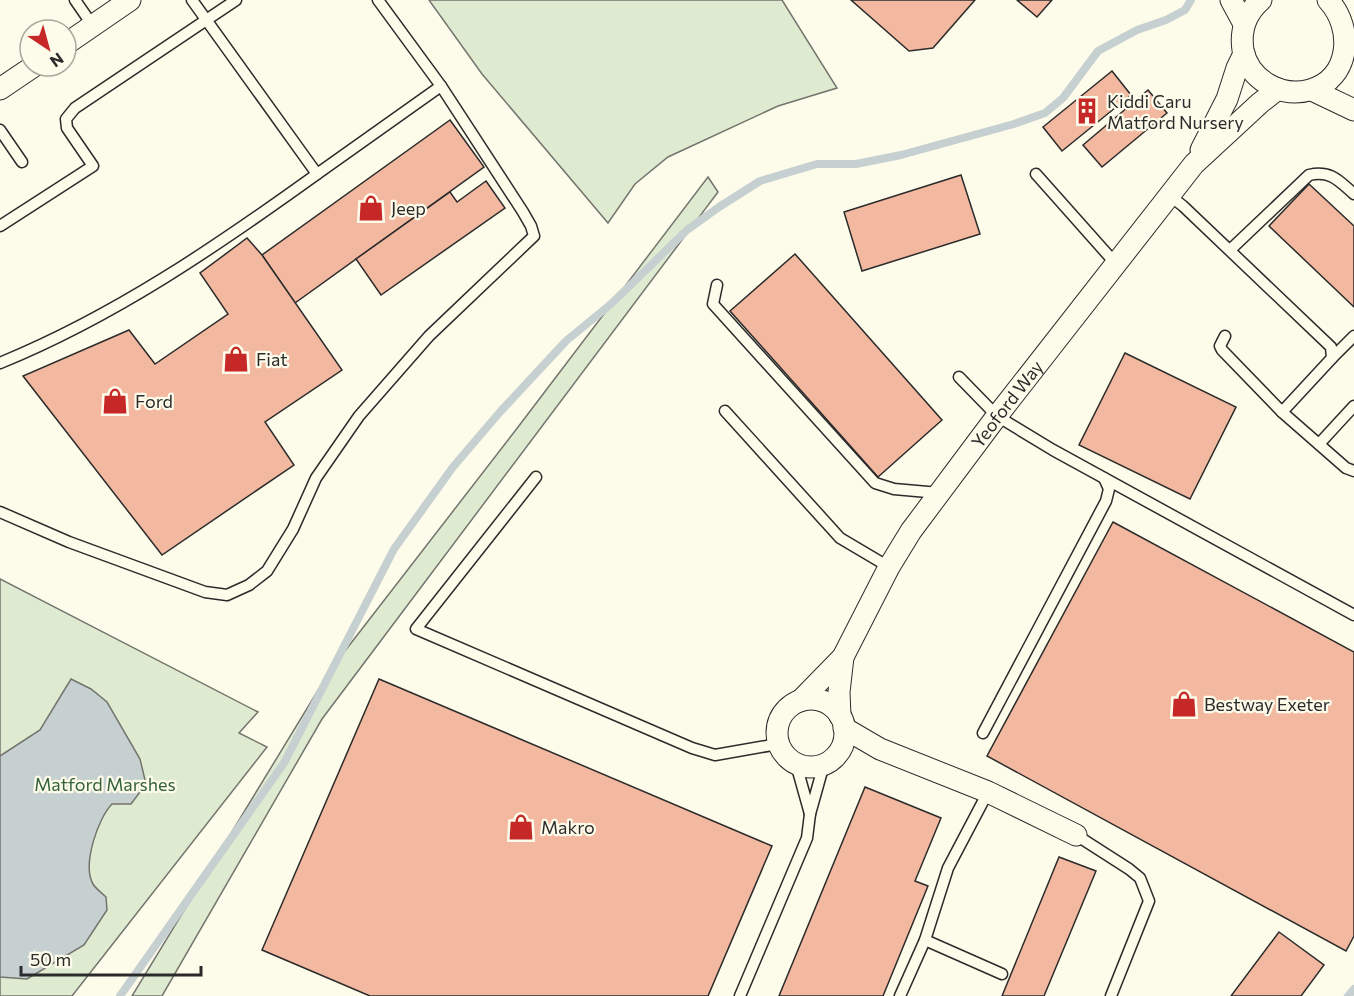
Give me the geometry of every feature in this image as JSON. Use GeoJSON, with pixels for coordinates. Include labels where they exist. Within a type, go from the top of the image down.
{"type":"FeatureCollection","features":[{"type":"Feature","properties":{"kind":"street"},"geometry":{"type":"LineString","coordinates":[[78,36],[130,0]]}},
{"type":"Feature","properties":{"kind":"street"},"geometry":{"type":"LineString","coordinates":[[1231,0],[1244,24]]}},
{"type":"Feature","properties":{"kind":"street"},"geometry":{"type":"LineString","coordinates":[[1244,24],[1261,0]]}},
{"type":"Feature","properties":{"kind":"street"},"geometry":{"type":"LineString","coordinates":[[1329,0],[1341,16],[1348,44]]}},
{"type":"Feature","properties":{"kind":"street"},"geometry":{"type":"LineString","coordinates":[[1244,54],[1253,72],[1261,80],[1278,89],[1296,92],[1312,90],[1333,75],[1344,55],[1348,44],[1349,0]]}},
{"type":"Feature","properties":{"kind":"street","name":"Yeoford Way"},"geometry":{"type":"LineString","coordinates":[[1194,164],[1227,99],[1244,54],[1242,44],[1244,24]]}},
{"type":"Feature","properties":{"kind":"street"},"geometry":{"type":"LineString","coordinates":[[0,89],[18,77]]}},
{"type":"Feature","properties":{"kind":"street","name":"Yeoford Way"},"geometry":{"type":"LineString","coordinates":[[843,657],[889,567],[911,531],[997,416],[1194,164],[1278,89]]}},
{"type":"Feature","properties":{"kind":"street"},"geometry":{"type":"LineString","coordinates":[[1312,90],[1354,110]]}},
{"type":"Feature","properties":{"kind":"street"},"geometry":{"type":"LineString","coordinates":[[800,702],[843,657]]}},
{"type":"Feature","properties":{"kind":"street"},"geometry":{"type":"LineString","coordinates":[[830,760],[842,747],[839,693],[843,657]]}},
{"type":"Feature","properties":{"kind":"street"},"geometry":{"type":"LineString","coordinates":[[880,749],[857,748],[815,767],[805,767],[796,764],[782,752],[778,744],[777,733],[783,714],[790,706],[811,700],[822,702],[833,708],[842,722],[880,749],[988,792],[1076,835]]}},
{"type":"Feature","properties":{"kind":"lane"},"geometry":{"type":"LineString","coordinates":[[75,0],[93,26]]}},
{"type":"Feature","properties":{"kind":"lane"},"geometry":{"type":"LineString","coordinates":[[192,0],[317,174]]}},
{"type":"Feature","properties":{"kind":"lane"},"geometry":{"type":"LineString","coordinates":[[0,226],[93,166],[68,128],[66,119],[75,108],[236,0]]}},
{"type":"Feature","properties":{"kind":"lane"},"geometry":{"type":"LineString","coordinates":[[0,512],[69,542],[205,592],[227,596],[249,585],[267,571],[293,529],[316,478],[359,416],[429,336],[534,236],[523,212],[441,86],[378,0]]}},
{"type":"Feature","properties":{"kind":"lane"},"geometry":{"type":"LineString","coordinates":[[0,363],[70,333],[122,305],[258,216],[441,86]]}},
{"type":"Feature","properties":{"kind":"lane"},"geometry":{"type":"LineString","coordinates":[[0,130],[21,162]]}},
{"type":"Feature","properties":{"kind":"lane"},"geometry":{"type":"LineString","coordinates":[[1230,250],[1309,175],[1319,173],[1334,176],[1354,194]]}},
{"type":"Feature","properties":{"kind":"lane"},"geometry":{"type":"LineString","coordinates":[[1036,174],[1116,264]]}},
{"type":"Feature","properties":{"kind":"lane"},"geometry":{"type":"LineString","coordinates":[[1169,195],[1331,347],[1332,358]]}},
{"type":"Feature","properties":{"kind":"lane"},"geometry":{"type":"LineString","coordinates":[[717,285],[713,304],[875,483],[894,489],[939,493]]}},
{"type":"Feature","properties":{"kind":"lane"},"geometry":{"type":"LineString","coordinates":[[1225,336],[1220,346],[1222,350],[1282,412],[1346,468],[1354,471]]}},
{"type":"Feature","properties":{"kind":"lane"},"geometry":{"type":"LineString","coordinates":[[1282,412],[1354,336]]}},
{"type":"Feature","properties":{"kind":"lane"},"geometry":{"type":"LineString","coordinates":[[959,378],[997,416],[1104,478],[1354,615]]}},
{"type":"Feature","properties":{"kind":"lane"},"geometry":{"type":"LineString","coordinates":[[1319,444],[1354,406]]}},
{"type":"Feature","properties":{"kind":"lane"},"geometry":{"type":"LineString","coordinates":[[725,411],[840,538],[889,567]]}},
{"type":"Feature","properties":{"kind":"lane"},"geometry":{"type":"LineString","coordinates":[[536,477],[416,629],[692,748],[715,755],[778,744]]}},
{"type":"Feature","properties":{"kind":"lane"},"geometry":{"type":"LineString","coordinates":[[982,733],[1106,501],[1109,489],[1104,478]]}},
{"type":"Feature","properties":{"kind":"lane"},"geometry":{"type":"LineString","coordinates":[[740,996],[802,852],[807,838],[810,814],[830,760]]}},
{"type":"Feature","properties":{"kind":"lane"},"geometry":{"type":"LineString","coordinates":[[796,764],[810,814]]}},
{"type":"Feature","properties":{"kind":"lane"},"geometry":{"type":"LineString","coordinates":[[900,996],[925,940],[948,868],[988,792]]}},
{"type":"Feature","properties":{"kind":"lane"},"geometry":{"type":"LineString","coordinates":[[1076,835],[1140,878],[1149,901],[1111,996]]}},
{"type":"Feature","properties":{"kind":"lane"},"geometry":{"type":"LineString","coordinates":[[925,940],[1002,974]]}},
{"type":"Feature","properties":{"kind":"green space"},"geometry":{"type":"Polygon","coordinates":[[[429,0],[782,0],[837,88],[778,106],[668,157],[635,184],[608,223],[482,74],[429,0]]]}},
{"type":"Feature","properties":{"kind":"green space"},"geometry":{"type":"Polygon","coordinates":[[[708,177],[718,192],[322,719],[162,996],[132,996],[331,669],[708,177]]]}},
{"type":"Feature","properties":{"kind":"green space","name":"Matford Marshes"},"geometry":{"type":"Polygon","coordinates":[[[0,579],[258,712],[239,733],[267,747],[72,996],[0,996],[0,579]]]}},
{"type":"Feature","properties":{"kind":"shaded area"},"geometry":{"type":"Polygon","coordinates":[[[71,679],[91,689],[107,702],[140,759],[146,784],[131,804],[112,804],[97,830],[90,854],[90,876],[94,886],[106,897],[107,910],[84,945],[27,979],[0,977],[0,756],[40,730],[71,679]]]}},
{"type":"Feature","properties":{"kind":"building"},"geometry":{"type":"Polygon","coordinates":[[[851,0],[975,0],[933,48],[909,51],[851,0]]]}},
{"type":"Feature","properties":{"kind":"building"},"geometry":{"type":"Polygon","coordinates":[[[1017,0],[1052,0],[1037,17],[1017,0]]]}},
{"type":"Feature","properties":{"kind":"building","name":"Kiddi Caru Matford Nursery"},"geometry":{"type":"Polygon","coordinates":[[[1112,71],[1131,95],[1062,151],[1043,127],[1112,71]]]}},
{"type":"Feature","properties":{"kind":"building","name":"Kiddi Caru Matford Nursery"},"geometry":{"type":"Polygon","coordinates":[[[1148,90],[1167,113],[1102,167],[1083,145],[1148,90]]]}},
{"type":"Feature","properties":{"kind":"building"},"geometry":{"type":"Polygon","coordinates":[[[450,120],[484,167],[295,303],[262,255],[450,120]]]}},
{"type":"Feature","properties":{"kind":"building"},"geometry":{"type":"Polygon","coordinates":[[[961,175],[980,234],[862,271],[844,212],[961,175]]]}},
{"type":"Feature","properties":{"kind":"building"},"geometry":{"type":"Polygon","coordinates":[[[486,181],[505,208],[381,295],[356,259],[450,192],[457,202],[486,181]]]}},
{"type":"Feature","properties":{"kind":"building"},"geometry":{"type":"Polygon","coordinates":[[[1309,184],[1354,226],[1354,307],[1269,226],[1309,184]]]}},
{"type":"Feature","properties":{"kind":"building"},"geometry":{"type":"Polygon","coordinates":[[[247,238],[262,255],[342,370],[265,422],[294,465],[162,555],[23,376],[129,330],[155,364],[228,314],[200,273],[247,238]]]}},
{"type":"Feature","properties":{"kind":"building"},"geometry":{"type":"Polygon","coordinates":[[[795,254],[942,420],[878,477],[730,311],[795,254]]]}},
{"type":"Feature","properties":{"kind":"building"},"geometry":{"type":"Polygon","coordinates":[[[1125,353],[1236,407],[1190,499],[1079,445],[1125,353]]]}},
{"type":"Feature","properties":{"kind":"building","name":"Bestway Exeter"},"geometry":{"type":"Polygon","coordinates":[[[1113,522],[1354,652],[1354,936],[1346,951],[987,756],[1113,522]]]}},
{"type":"Feature","properties":{"kind":"building","name":"Makro"},"geometry":{"type":"Polygon","coordinates":[[[379,679],[772,846],[708,996],[370,996],[262,950],[379,679]]]}},
{"type":"Feature","properties":{"kind":"building"},"geometry":{"type":"Polygon","coordinates":[[[865,787],[941,818],[915,881],[928,886],[883,996],[779,996],[865,787]]]}},
{"type":"Feature","properties":{"kind":"building"},"geometry":{"type":"Polygon","coordinates":[[[1059,857],[1096,871],[1044,996],[1002,996],[1059,857]]]}},
{"type":"Feature","properties":{"kind":"building"},"geometry":{"type":"Polygon","coordinates":[[[1279,932],[1324,965],[1301,996],[1231,996],[1279,932]]]}},
{"type":"Feature","properties":{"kind":"waterway"},"geometry":{"type":"LineString","coordinates":[[120,996],[284,763],[394,549],[453,467],[566,341],[611,304],[687,230],[760,181],[817,164],[856,164],[901,155],[1014,124],[1045,113],[1063,98],[1098,51],[1137,30],[1166,20],[1185,10],[1191,0]]}},
{"type":"Feature","properties":{"kind":"waterway"},"geometry":{"type":"LineString","coordinates":[[1348,996],[1354,989]]}},
{"type":"Feature","properties":{"kind":"place","name":"Kiddi Caru Matford Nursery"},"geometry":{"type":"Point","coordinates":[1087,111]}},
{"type":"Feature","properties":{"kind":"place","name":"Jeep"},"geometry":{"type":"Point","coordinates":[371,208]}},
{"type":"Feature","properties":{"kind":"place","name":"Fiat"},"geometry":{"type":"Point","coordinates":[236,359]}},
{"type":"Feature","properties":{"kind":"place","name":"Ford"},"geometry":{"type":"Point","coordinates":[115,401]}},
{"type":"Feature","properties":{"kind":"place","name":"Bestway Exeter"},"geometry":{"type":"Point","coordinates":[1184,704]}},
{"type":"Feature","properties":{"kind":"place","name":"Makro"},"geometry":{"type":"Point","coordinates":[521,827]}}]}
